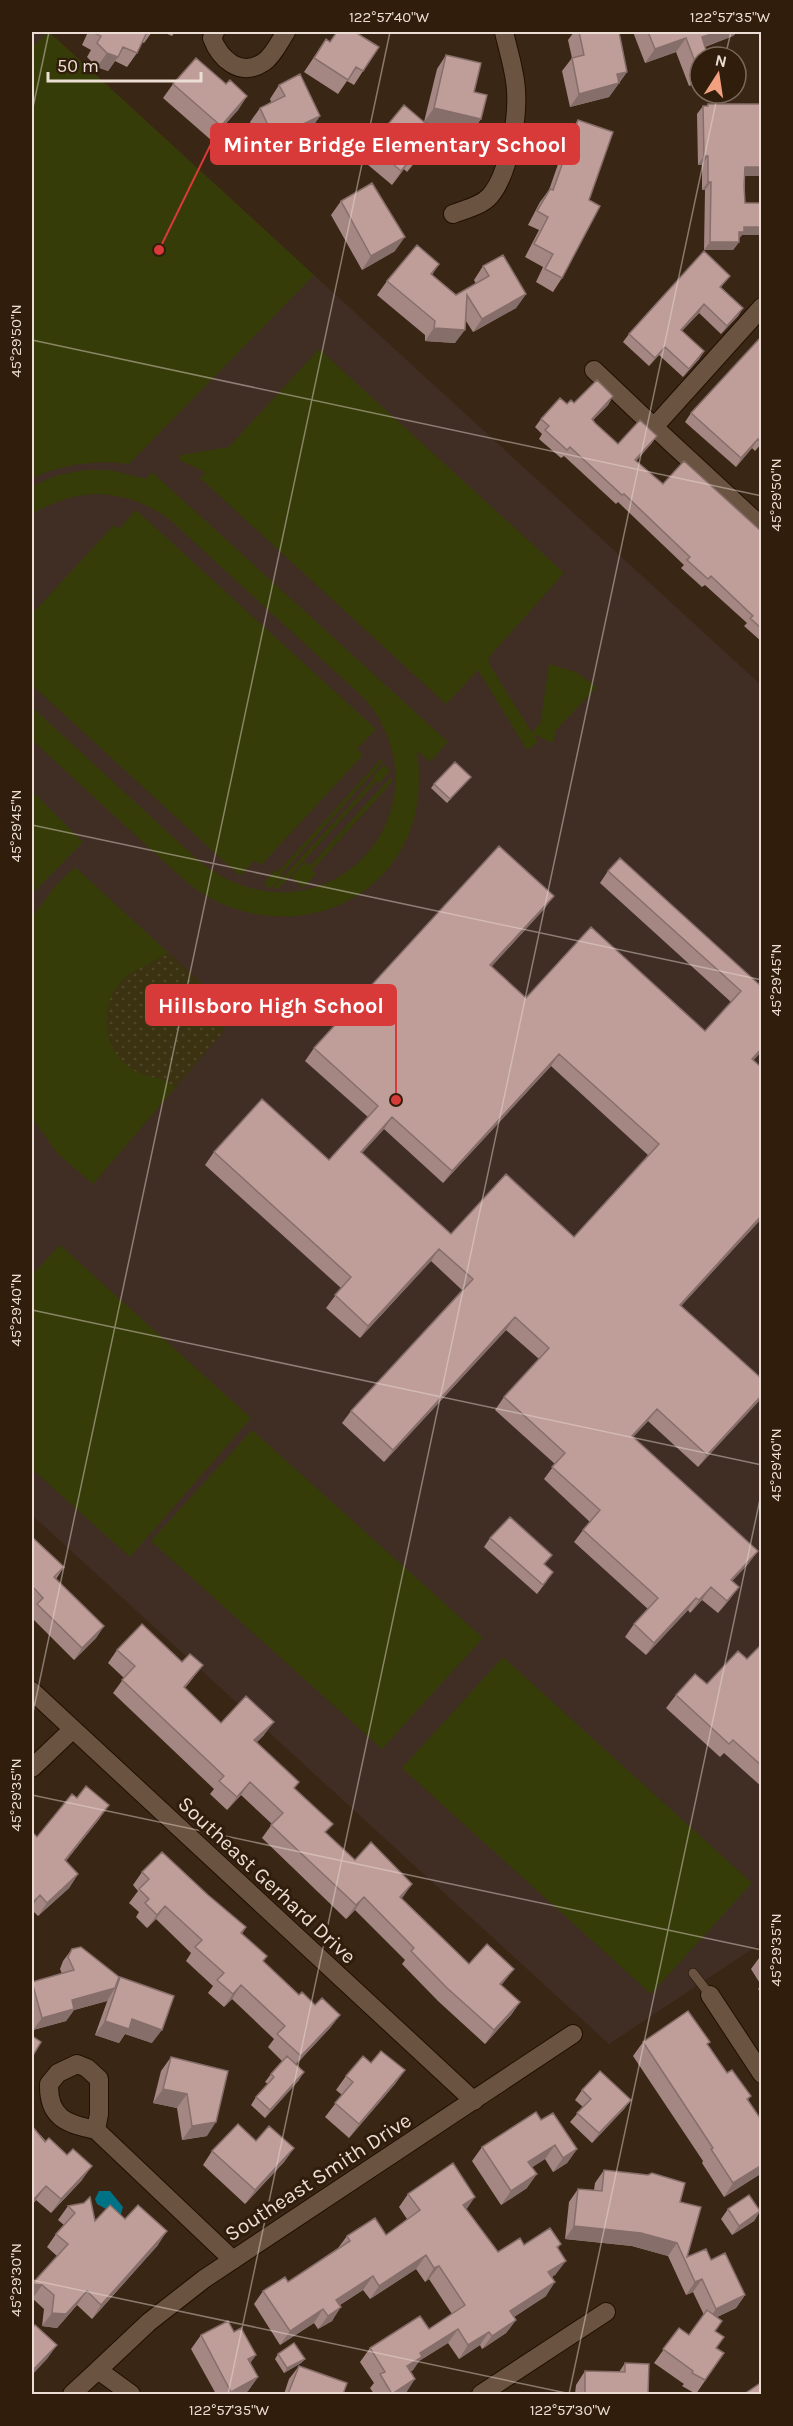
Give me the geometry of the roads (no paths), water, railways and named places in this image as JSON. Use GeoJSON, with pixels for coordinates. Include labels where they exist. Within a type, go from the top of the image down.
{"type":"FeatureCollection","features":[{"type":"Feature","properties":{"kind":"street"},"geometry":{"type":"LineString","coordinates":[[215,32],[212,38],[217,51],[226,61],[238,66],[252,66],[264,62],[286,32]]}},
{"type":"Feature","properties":{"kind":"street"},"geometry":{"type":"LineString","coordinates":[[453,214],[476,206],[489,197],[498,185],[512,140],[516,90],[504,32]]}},
{"type":"Feature","properties":{"kind":"street"},"geometry":{"type":"LineString","coordinates":[[654,427],[762,307]]}},
{"type":"Feature","properties":{"kind":"street"},"geometry":{"type":"LineString","coordinates":[[594,370],[762,527]]}},
{"type":"Feature","properties":{"kind":"street","name":"Southeast Gerhard Drive"},"geometry":{"type":"LineString","coordinates":[[32,1691],[474,2101]]}},
{"type":"Feature","properties":{"kind":"street"},"geometry":{"type":"LineString","coordinates":[[32,1768],[72,1730]]}},
{"type":"Feature","properties":{"kind":"street"},"geometry":{"type":"LineString","coordinates":[[710,1995],[762,2074]]}},
{"type":"Feature","properties":{"kind":"street","name":"Southeast Smith Drive"},"geometry":{"type":"LineString","coordinates":[[72,2394],[149,2322],[204,2279],[573,2034]]}},
{"type":"Feature","properties":{"kind":"street"},"geometry":{"type":"LineString","coordinates":[[96,2130],[233,2260]]}},
{"type":"Feature","properties":{"kind":"street"},"geometry":{"type":"LineString","coordinates":[[481,2394],[606,2312]]}},
{"type":"Feature","properties":{"kind":"street"},"geometry":{"type":"LineString","coordinates":[[98,2370],[131,2394]]}},
{"type":"Feature","properties":{"kind":"lane"},"geometry":{"type":"LineString","coordinates":[[693,1973],[710,1995]]}},
{"type":"Feature","properties":{"kind":"water"},"geometry":{"type":"Polygon","coordinates":[[[99,2191],[110,2191],[123,2207],[120,2217],[97,2204],[95,2199],[99,2191]]]}},
{"type":"Feature","properties":{"kind":"place","name":"Minter Bridge Elementary School"},"geometry":{"type":"Point","coordinates":[159,250]}},
{"type":"Feature","properties":{"kind":"place","name":"Hillsboro High School"},"geometry":{"type":"Point","coordinates":[396,1100]}}]}
